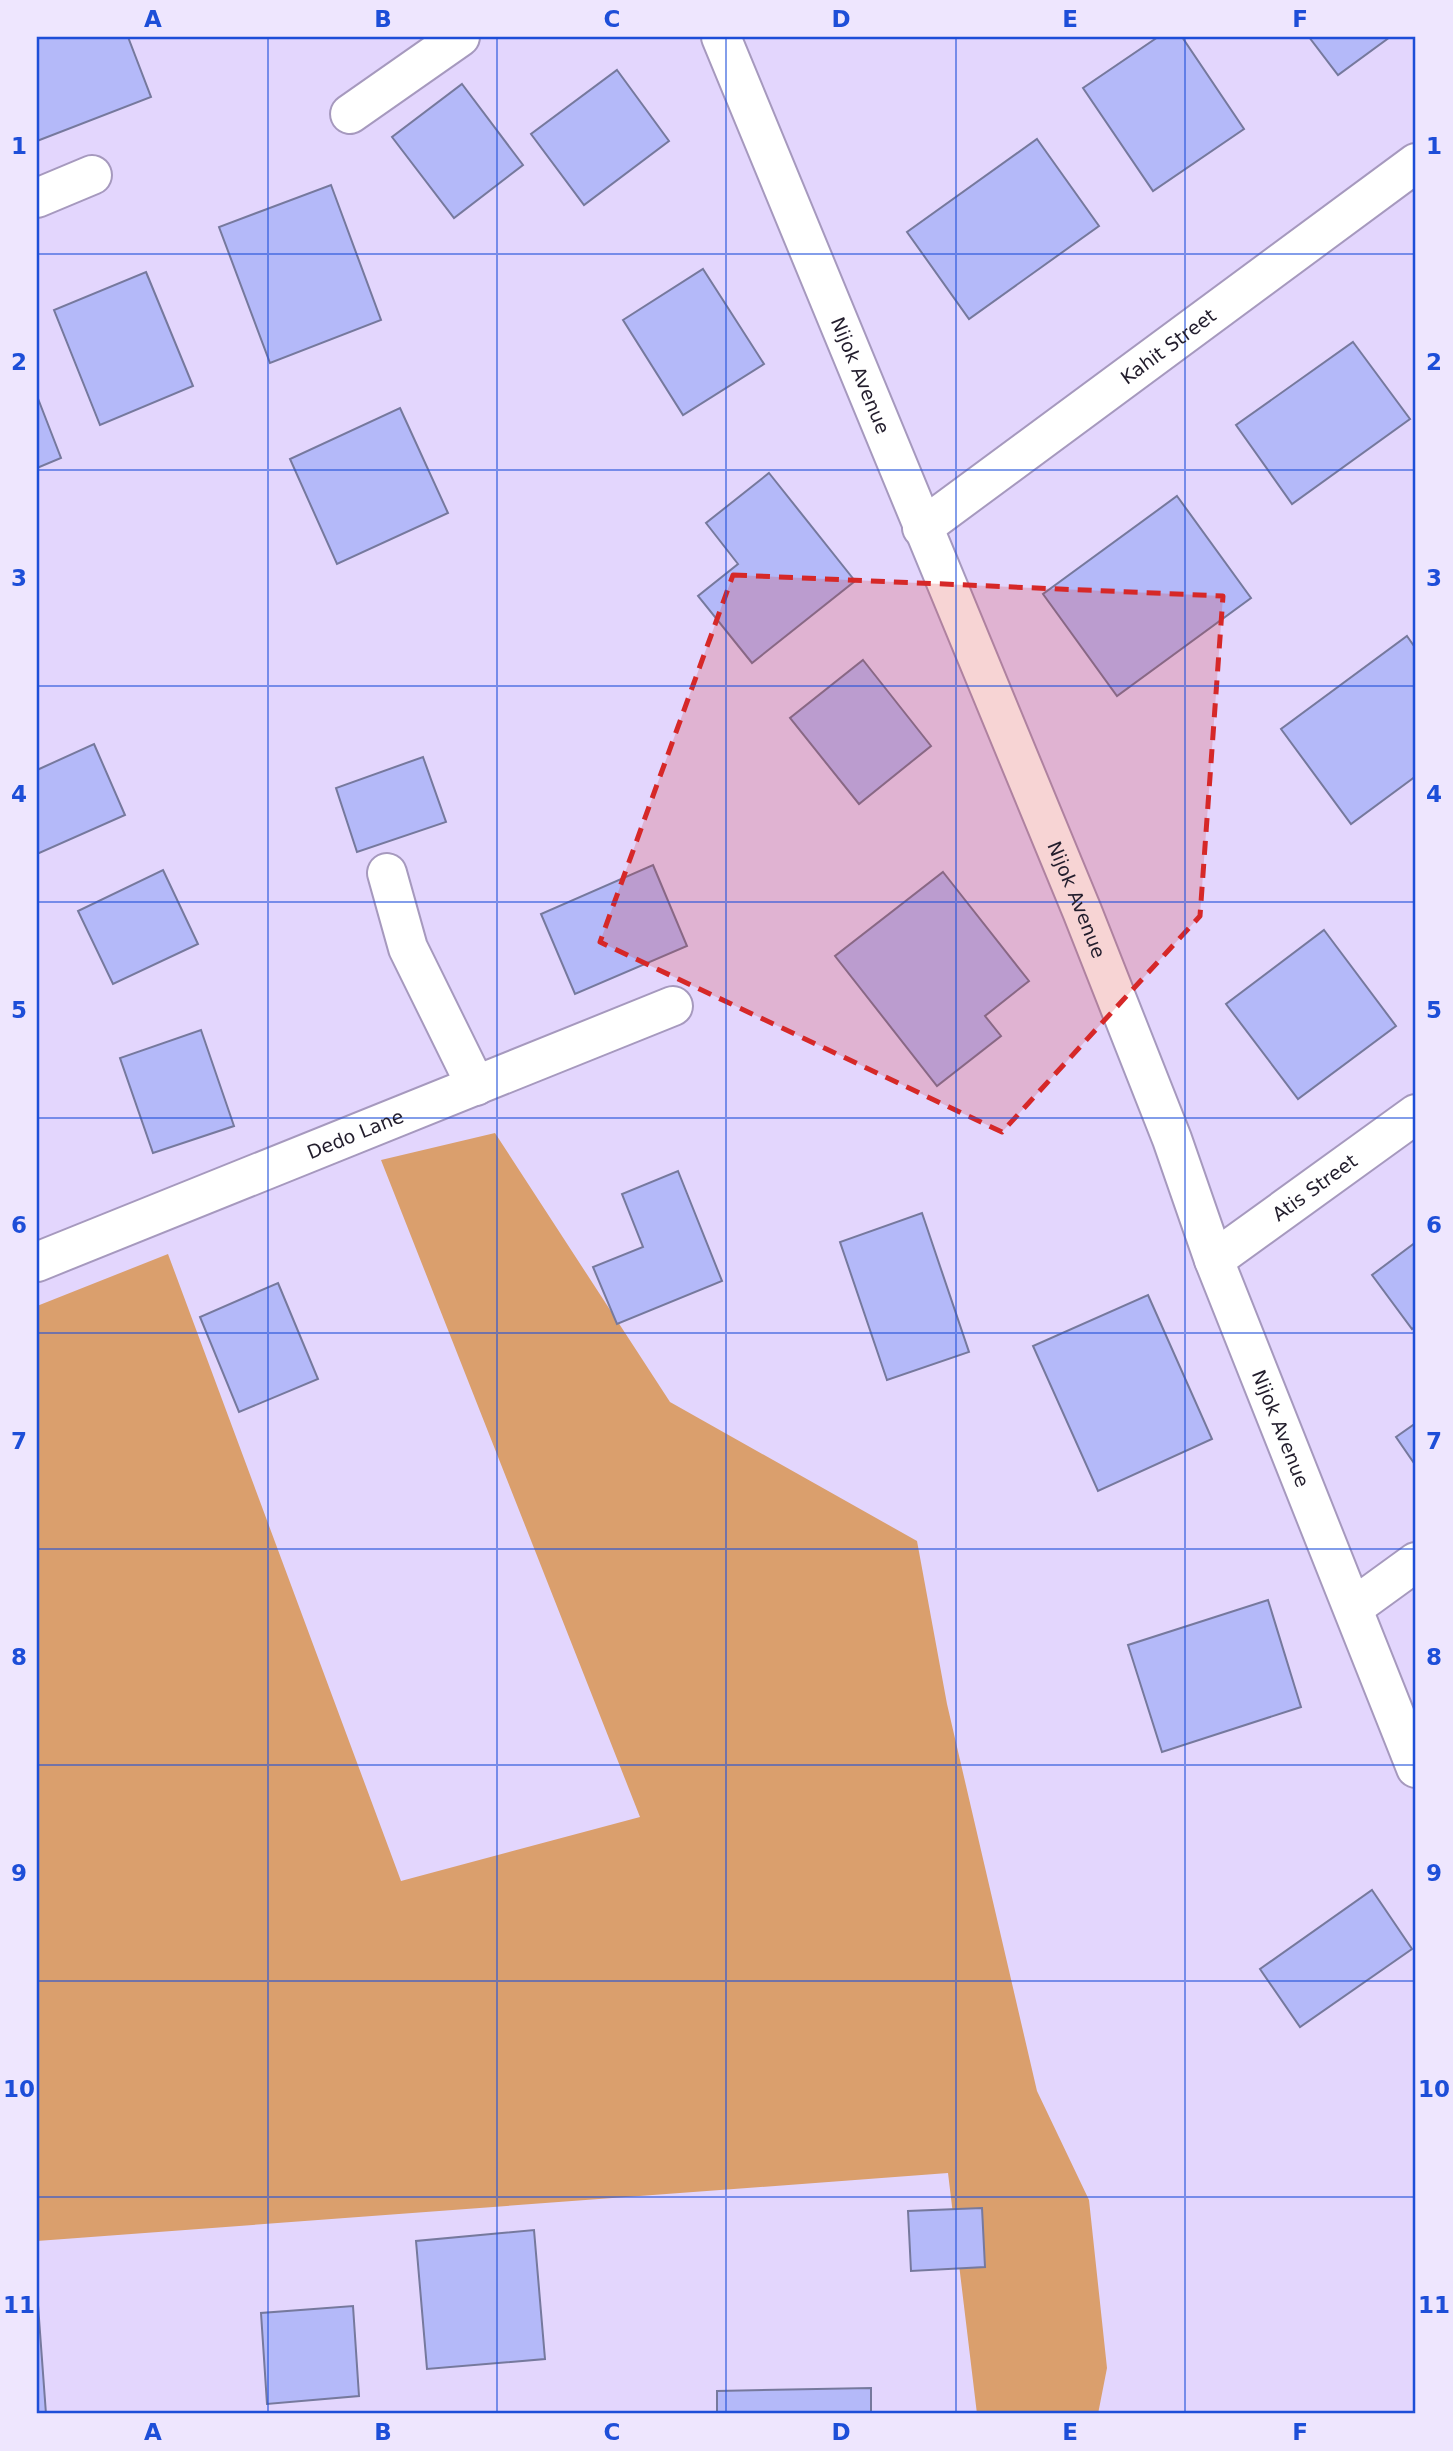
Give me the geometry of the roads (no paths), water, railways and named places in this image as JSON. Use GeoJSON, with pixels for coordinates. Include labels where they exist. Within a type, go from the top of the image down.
{"type":"FeatureCollection","features":[{"type":"Feature","properties":{"kind":"street"},"geometry":{"type":"LineString","coordinates":[[350,114],[460,37]]}},
{"type":"Feature","properties":{"kind":"street","name":"Nijok Avenue"},"geometry":{"type":"LineString","coordinates":[[721,37],[1082,911],[1172,1139],[1214,1261],[1416,1768]]}},
{"type":"Feature","properties":{"kind":"street","name":"Kahit Street"},"geometry":{"type":"LineString","coordinates":[[922,528],[1416,163]]}},
{"type":"Feature","properties":{"kind":"street"},"geometry":{"type":"LineString","coordinates":[[37,198],[92,175]]}},
{"type":"Feature","properties":{"kind":"street"},"geometry":{"type":"LineString","coordinates":[[387,873],[408,948],[475,1086]]}},
{"type":"Feature","properties":{"kind":"street","name":"Dedo Lane"},"geometry":{"type":"LineString","coordinates":[[37,1262],[673,1006]]}},
{"type":"Feature","properties":{"kind":"street","name":"Atis Street"},"geometry":{"type":"LineString","coordinates":[[1214,1261],[1416,1114]]}},
{"type":"Feature","properties":{"kind":"street"},"geometry":{"type":"LineString","coordinates":[[1354,1607],[1416,1562]]}}]}
